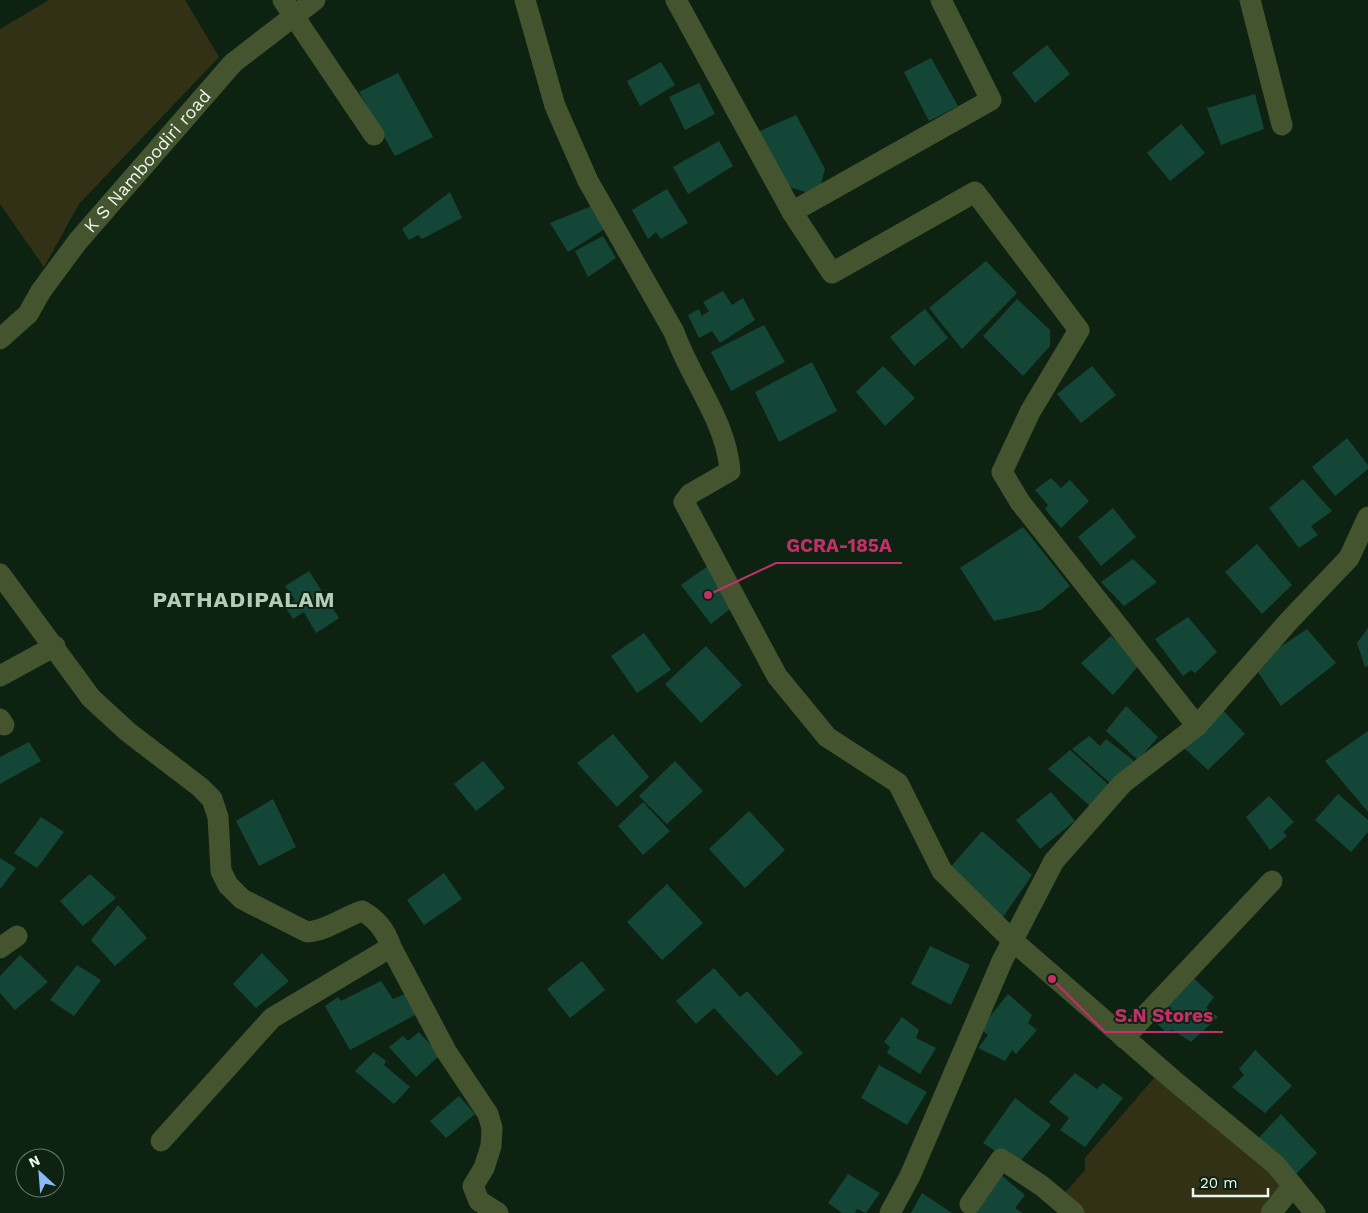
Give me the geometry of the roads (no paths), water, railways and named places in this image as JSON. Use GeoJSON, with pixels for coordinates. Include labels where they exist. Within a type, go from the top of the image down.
{"type":"FeatureCollection","features":[{"type":"Feature","properties":{"kind":"street","name":"K S Namboodiri road"},"geometry":{"type":"LineString","coordinates":[[0,339],[28,314],[41,291],[78,241],[233,63],[288,8],[315,0]]}},
{"type":"Feature","properties":{"kind":"street"},"geometry":{"type":"LineString","coordinates":[[525,0],[556,106],[588,181],[674,332],[705,394],[728,452],[730,471],[690,494],[684,502],[778,676],[827,737],[898,783],[942,871],[1012,941],[1124,1038],[1276,1165],[1315,1213]]}},
{"type":"Feature","properties":{"kind":"street"},"geometry":{"type":"LineString","coordinates":[[676,0],[792,212],[832,273],[975,192],[1079,330],[1030,412],[1002,472],[1020,502],[1197,726]]}},
{"type":"Feature","properties":{"kind":"street"},"geometry":{"type":"LineString","coordinates":[[792,212],[991,100],[941,0]]}},
{"type":"Feature","properties":{"kind":"street"},"geometry":{"type":"LineString","coordinates":[[1250,0],[1282,125]]}},
{"type":"Feature","properties":{"kind":"street"},"geometry":{"type":"LineString","coordinates":[[288,8],[374,136]]}},
{"type":"Feature","properties":{"kind":"street"},"geometry":{"type":"LineString","coordinates":[[890,1213],[910,1176],[955,1068],[1012,941],[1054,861],[1123,783],[1197,726],[1288,622],[1349,558],[1368,517]]}},
{"type":"Feature","properties":{"kind":"street"},"geometry":{"type":"LineString","coordinates":[[0,574],[55,646],[91,698],[128,732],[200,787],[212,799],[218,817],[221,871],[228,885],[242,899],[307,932],[318,932],[362,911],[374,918],[387,935],[391,947],[446,1050],[488,1114],[492,1128],[491,1146],[484,1168],[473,1186],[479,1201],[498,1213]]}},
{"type":"Feature","properties":{"kind":"street"},"geometry":{"type":"LineString","coordinates":[[0,676],[55,646]]}},
{"type":"Feature","properties":{"kind":"street"},"geometry":{"type":"LineString","coordinates":[[1124,1038],[1272,882]]}},
{"type":"Feature","properties":{"kind":"street"},"geometry":{"type":"LineString","coordinates":[[161,1141],[272,1018],[391,947]]}},
{"type":"Feature","properties":{"kind":"street"},"geometry":{"type":"LineString","coordinates":[[970,1204],[1002,1159],[1042,1186],[1074,1213]]}},
{"type":"Feature","properties":{"kind":"street"},"geometry":{"type":"LineString","coordinates":[[1271,1213],[1293,1186]]}},
{"type":"Feature","properties":{"kind":"place","name":"GCRA-185A"},"geometry":{"type":"Point","coordinates":[708,595]}},
{"type":"Feature","properties":{"kind":"place","name":"S.N Stores"},"geometry":{"type":"Point","coordinates":[1052,979]}},
{"type":"Feature","properties":{"kind":"district","name":"PATHADIPALAM"},"geometry":{"type":"Point","coordinates":[244,599]}}]}
